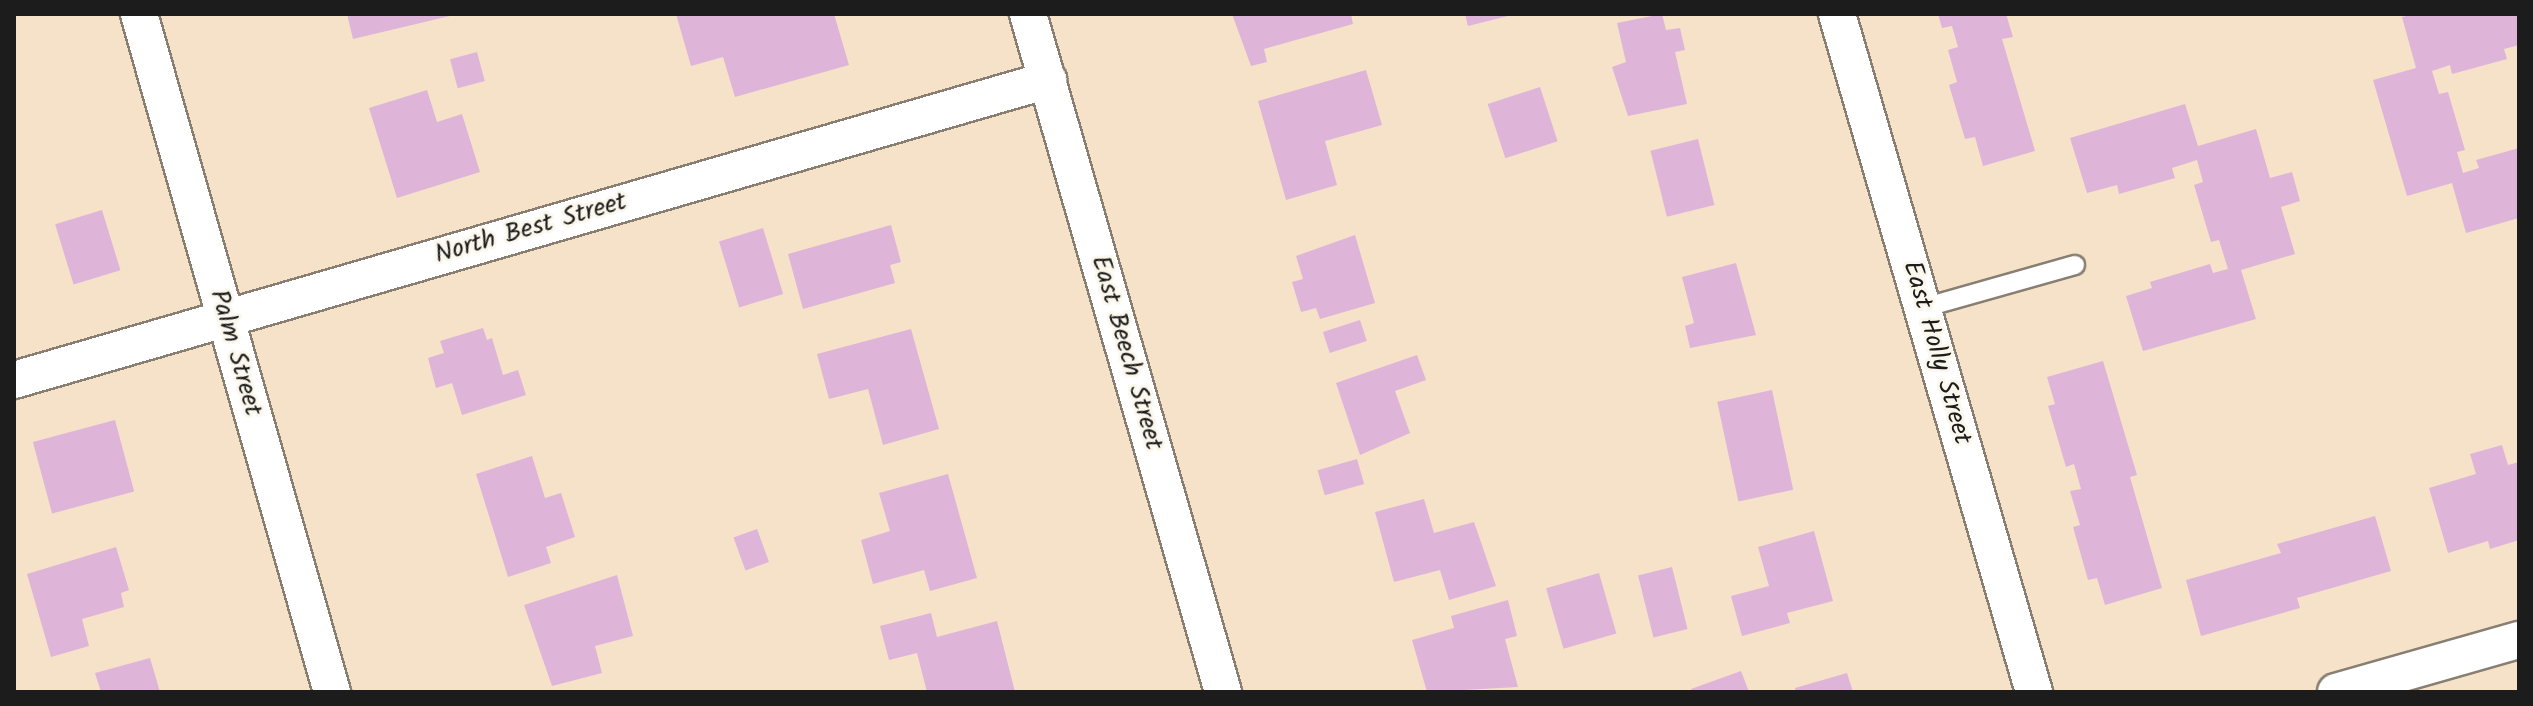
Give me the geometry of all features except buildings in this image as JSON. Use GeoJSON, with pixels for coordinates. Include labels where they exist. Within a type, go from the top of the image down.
{"type":"FeatureCollection","features":[{"type":"Feature","properties":{"kind":"street","name":"Palm Street"},"geometry":{"type":"LineString","coordinates":[[139,14],[332,692]]}},
{"type":"Feature","properties":{"kind":"street","name":"East Beech Street"},"geometry":{"type":"LineString","coordinates":[[1028,14],[1223,692]]}},
{"type":"Feature","properties":{"kind":"street","name":"East Holly Street"},"geometry":{"type":"LineString","coordinates":[[1837,14],[2034,692]]}},
{"type":"Feature","properties":{"kind":"street","name":"North Best Street"},"geometry":{"type":"LineString","coordinates":[[14,380],[1048,80]]}},
{"type":"Feature","properties":{"kind":"street"},"geometry":{"type":"LineString","coordinates":[[2336,692],[2519,640]]}},
{"type":"Feature","properties":{"kind":"lane"},"geometry":{"type":"LineString","coordinates":[[1923,308],[2075,265]]}}]}
